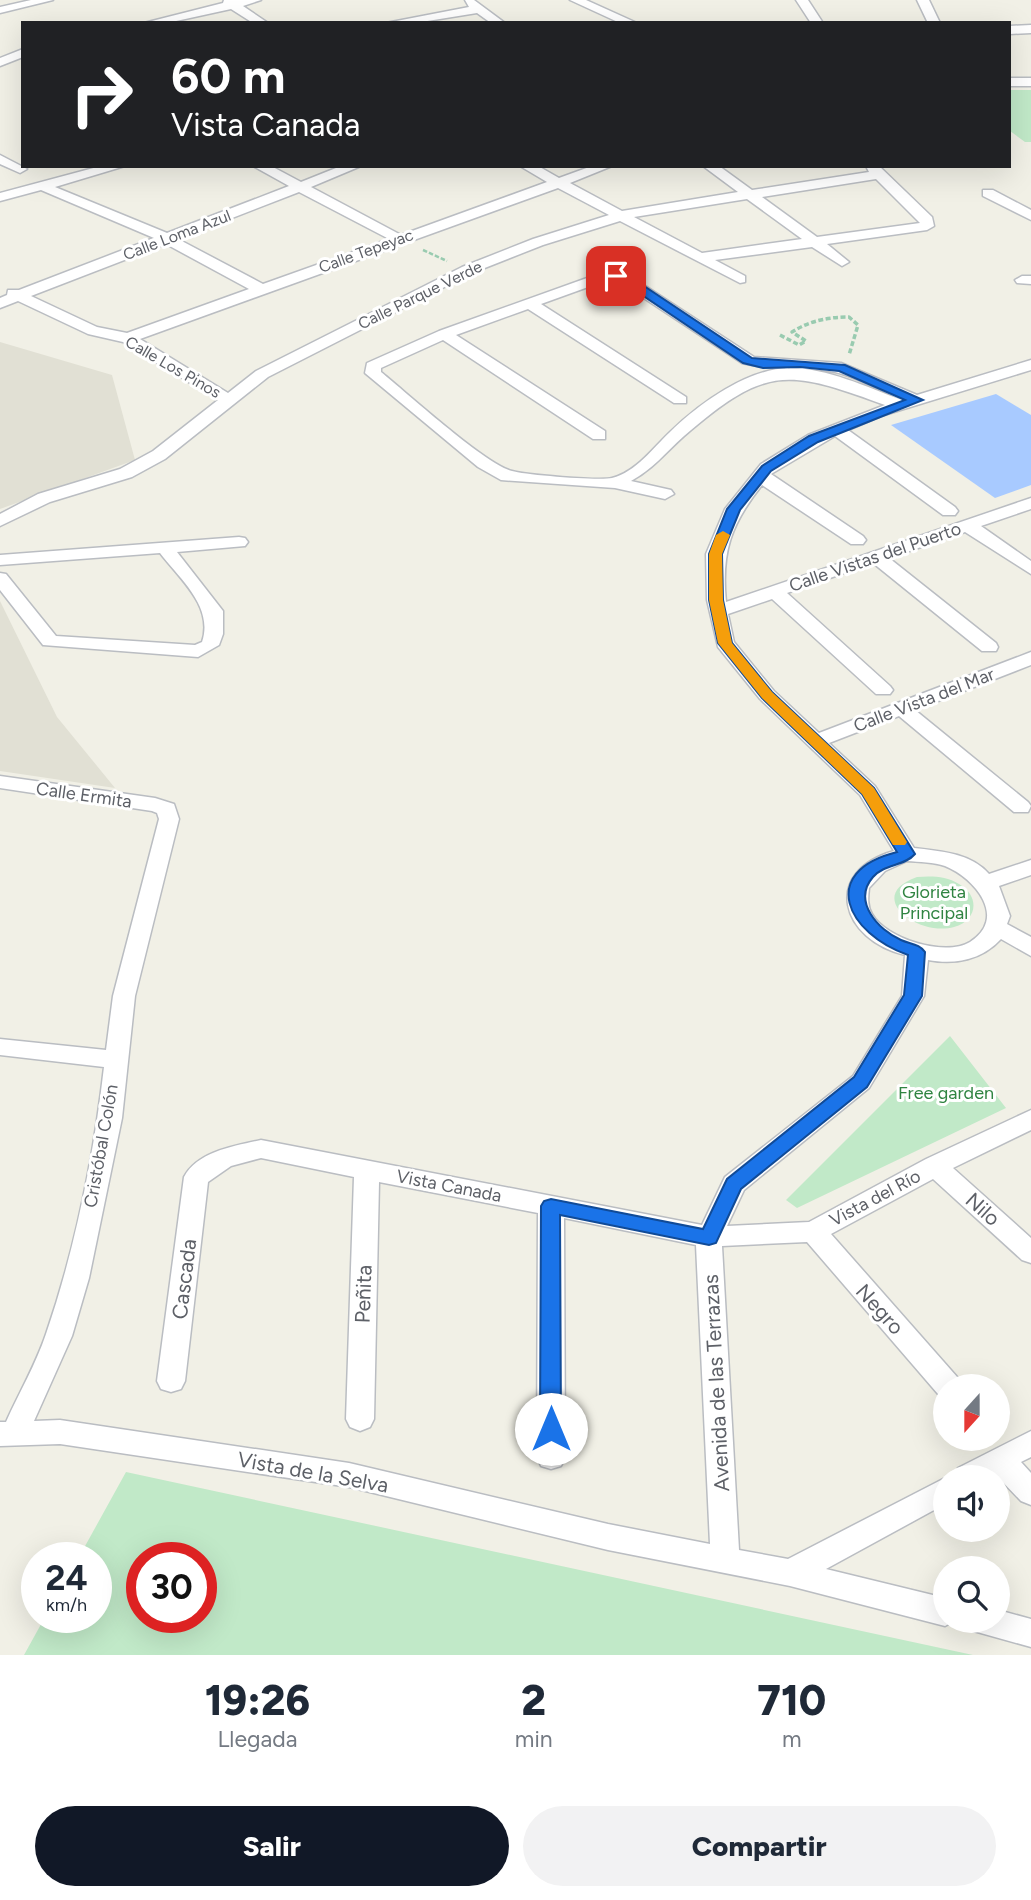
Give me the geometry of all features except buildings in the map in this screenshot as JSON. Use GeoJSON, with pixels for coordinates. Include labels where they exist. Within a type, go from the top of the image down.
{"type":"FeatureCollection","features":[{"type":"Feature","properties":{"kind":"street"},"geometry":{"type":"LineString","coordinates":[[0,10],[47,0]]}},
{"type":"Feature","properties":{"kind":"street"},"geometry":{"type":"LineString","coordinates":[[157,21],[228,2],[254,0]]}},
{"type":"Feature","properties":{"kind":"street"},"geometry":{"type":"LineString","coordinates":[[466,0],[496,21]]}},
{"type":"Feature","properties":{"kind":"street"},"geometry":{"type":"LineString","coordinates":[[576,0],[626,21]]}},
{"type":"Feature","properties":{"kind":"street"},"geometry":{"type":"LineString","coordinates":[[802,0],[816,21]]}},
{"type":"Feature","properties":{"kind":"street"},"geometry":{"type":"LineString","coordinates":[[923,0],[933,21]]}},
{"type":"Feature","properties":{"kind":"street"},"geometry":{"type":"LineString","coordinates":[[228,2],[259,21]]}},
{"type":"Feature","properties":{"kind":"street"},"geometry":{"type":"LineString","coordinates":[[415,21],[449,18],[478,9]]}},
{"type":"Feature","properties":{"kind":"street"},"geometry":{"type":"LineString","coordinates":[[1011,30],[1031,29]]}},
{"type":"Feature","properties":{"kind":"street"},"geometry":{"type":"LineString","coordinates":[[0,62],[21,53]]}},
{"type":"Feature","properties":{"kind":"street"},"geometry":{"type":"LineString","coordinates":[[1011,82],[1031,82]]}},
{"type":"Feature","properties":{"kind":"street"},"geometry":{"type":"LineString","coordinates":[[0,159],[20,169]]}},
{"type":"Feature","properties":{"kind":"street"},"geometry":{"type":"LineString","coordinates":[[0,197],[110,168]]}},
{"type":"Feature","properties":{"kind":"street"},"geometry":{"type":"LineString","coordinates":[[264,168],[399,239]]}},
{"type":"Feature","properties":{"kind":"street","name":"Calle Loma Azul"},"geometry":{"type":"LineString","coordinates":[[0,303],[349,168]]}},
{"type":"Feature","properties":{"kind":"street"},"geometry":{"type":"LineString","coordinates":[[531,168],[740,279]]}},
{"type":"Feature","properties":{"kind":"street","name":"Calle Tepeyac"},"geometry":{"type":"LineString","coordinates":[[128,338],[599,168]]}},
{"type":"Feature","properties":{"kind":"street"},"geometry":{"type":"LineString","coordinates":[[713,168],[842,262]]}},
{"type":"Feature","properties":{"kind":"street"},"geometry":{"type":"LineString","coordinates":[[700,258],[927,226],[928,220],[876,170]]}},
{"type":"Feature","properties":{"kind":"street","name":"Calle Parque Verde"},"geometry":{"type":"LineString","coordinates":[[0,521],[44,498],[126,473],[159,455],[262,374],[467,270],[538,242],[603,224],[621,215],[751,195],[876,170]]}},
{"type":"Feature","properties":{"kind":"street"},"geometry":{"type":"LineString","coordinates":[[42,186],[166,239],[262,289]]}},
{"type":"Feature","properties":{"kind":"street"},"geometry":{"type":"LineString","coordinates":[[988,193],[1031,216]]}},
{"type":"Feature","properties":{"kind":"street"},"geometry":{"type":"LineString","coordinates":[[665,494],[615,483],[507,476],[484,463],[373,373],[373,366],[444,334],[601,277],[616,276],[625,279],[759,370],[832,380],[909,403]]}},
{"type":"Feature","properties":{"kind":"street","name":"Calle Los Pinos"},"geometry":{"type":"LineString","coordinates":[[0,287],[93,331],[128,338],[229,400]]}},
{"type":"Feature","properties":{"kind":"street"},"geometry":{"type":"LineString","coordinates":[[530,303],[680,400]]}},
{"type":"Feature","properties":{"kind":"street"},"geometry":{"type":"LineString","coordinates":[[444,334],[598,435]]}},
{"type":"Feature","properties":{"kind":"street"},"geometry":{"type":"LineString","coordinates":[[615,483],[645,467],[678,433],[759,370],[841,368],[909,403]]}},
{"type":"Feature","properties":{"kind":"street"},"geometry":{"type":"LineString","coordinates":[[907,854],[868,791],[767,695],[725,643],[719,611],[716,554],[734,509],[761,475],[814,439],[909,403],[1027,369]]}},
{"type":"Feature","properties":{"kind":"street"},"geometry":{"type":"LineString","coordinates":[[837,430],[949,511]]}},
{"type":"Feature","properties":{"kind":"street"},"geometry":{"type":"LineString","coordinates":[[761,475],[780,491],[857,540]]}},
{"type":"Feature","properties":{"kind":"street","name":"Calle Vistas del Puerto"},"geometry":{"type":"LineString","coordinates":[[719,611],[1031,503]]}},
{"type":"Feature","properties":{"kind":"street"},"geometry":{"type":"LineString","coordinates":[[967,525],[1031,569]]}},
{"type":"Feature","properties":{"kind":"street"},"geometry":{"type":"LineString","coordinates":[[0,561],[239,542]]}},
{"type":"Feature","properties":{"kind":"street"},"geometry":{"type":"LineString","coordinates":[[0,578],[50,641],[198,651],[210,645],[214,634],[214,611],[165,548]]}},
{"type":"Feature","properties":{"kind":"street"},"geometry":{"type":"LineString","coordinates":[[876,556],[989,647]]}},
{"type":"Feature","properties":{"kind":"street"},"geometry":{"type":"LineString","coordinates":[[775,592],[883,690]]}},
{"type":"Feature","properties":{"kind":"street"},"geometry":{"type":"LineString","coordinates":[[1022,662],[1031,680]]}},
{"type":"Feature","properties":{"kind":"street","name":"Calle Vista del Mar"},"geometry":{"type":"LineString","coordinates":[[816,741],[1022,662]]}},
{"type":"Feature","properties":{"kind":"street"},"geometry":{"type":"LineString","coordinates":[[901,708],[1021,807]]}},
{"type":"Feature","properties":{"kind":"street","name":"Calle Ermita"},"geometry":{"type":"LineString","coordinates":[[0,782],[167,809]]}},
{"type":"Feature","properties":{"kind":"street","name":"Cristóbal Colón"},"geometry":{"type":"LineString","coordinates":[[7,1433],[59,1336],[76,1278],[110,1118],[114,1059],[124,996],[169,819],[167,809]]}},
{"type":"Feature","properties":{"kind":"street"},"geometry":{"type":"LineString","coordinates":[[907,854],[955,858],[977,867],[995,880],[1007,897],[1010,914],[1005,931],[990,944],[969,952],[944,955],[917,952],[893,944],[874,931],[861,915],[856,899],[859,883],[869,870],[886,860],[907,854]]}},
{"type":"Feature","properties":{"kind":"street"},"geometry":{"type":"LineString","coordinates":[[995,880],[1031,867]]}},
{"type":"Feature","properties":{"kind":"street"},"geometry":{"type":"LineString","coordinates":[[1005,931],[1031,948]]}},
{"type":"Feature","properties":{"kind":"street","name":"Avenida de las Terrazas"},"geometry":{"type":"LineString","coordinates":[[725,1560],[709,1237],[734,1184],[861,1082],[913,996],[917,952]]}},
{"type":"Feature","properties":{"kind":"street"},"geometry":{"type":"LineString","coordinates":[[0,1047],[114,1059]]}},
{"type":"Feature","properties":{"kind":"street","name":"Vista del Río"},"geometry":{"type":"LineString","coordinates":[[709,1237],[813,1232],[935,1166],[1031,1119]]}},
{"type":"Feature","properties":{"kind":"street","name":"Vista Canada"},"geometry":{"type":"LineString","coordinates":[[196,1177],[224,1158],[261,1149],[709,1237]]}},
{"type":"Feature","properties":{"kind":"street","name":"Nilo"},"geometry":{"type":"LineString","coordinates":[[935,1166],[1031,1253]]}},
{"type":"Feature","properties":{"kind":"street","name":"Peñita"},"geometry":{"type":"LineString","coordinates":[[360,1419],[367,1169]]}},
{"type":"Feature","properties":{"kind":"street","name":"Cascada"},"geometry":{"type":"LineString","coordinates":[[171,1381],[196,1177]]}},
{"type":"Feature","properties":{"kind":"street"},"geometry":{"type":"LineString","coordinates":[[551,1206],[551,1457]]}},
{"type":"Feature","properties":{"kind":"street","name":"Negro"},"geometry":{"type":"LineString","coordinates":[[813,1232],[937,1374]]}},
{"type":"Feature","properties":{"kind":"street","name":"Vista de la Selva"},"geometry":{"type":"LineString","coordinates":[[7,1433],[60,1432],[349,1475],[608,1537],[790,1573],[933,1609]]}},
{"type":"Feature","properties":{"kind":"street"},"geometry":{"type":"LineString","coordinates":[[991,1465],[1031,1443]]}},
{"type":"Feature","properties":{"kind":"street"},"geometry":{"type":"LineString","coordinates":[[1000,1460],[1031,1492]]}},
{"type":"Feature","properties":{"kind":"street"},"geometry":{"type":"LineString","coordinates":[[790,1573],[933,1496]]}},
{"type":"Feature","properties":{"kind":"street"},"geometry":{"type":"LineString","coordinates":[[1010,1628],[1031,1633]]}},
{"type":"Feature","properties":{"kind":"path"},"geometry":{"type":"LineString","coordinates":[[399,239],[467,270]]}},
{"type":"Feature","properties":{"kind":"path"},"geometry":{"type":"LineString","coordinates":[[780,335],[799,345],[806,341],[792,332],[798,327],[830,317],[849,317],[858,326],[849,355],[841,368]]}},
{"type":"Feature","properties":{"kind":"shaded area"},"geometry":{"type":"Polygon","coordinates":[[[0,342],[112,375],[135,460],[0,509],[0,342]]]}},
{"type":"Feature","properties":{"kind":"shaded area"},"geometry":{"type":"Polygon","coordinates":[[[0,601],[57,717],[115,788],[0,771],[0,601]]]}},
{"type":"Feature","properties":{"kind":"green space"},"geometry":{"type":"Polygon","coordinates":[[[1011,90],[1031,90],[1031,142],[1025,142],[1011,132],[1011,90]]]}},
{"type":"Feature","properties":{"kind":"green space","name":"Glorieta Principal"},"geometry":{"type":"Polygon","coordinates":[[[917,877],[944,878],[966,889],[973,901],[972,913],[968,919],[954,927],[940,929],[912,921],[902,913],[895,904],[895,894],[902,885],[917,877]]]}},
{"type":"Feature","properties":{"kind":"green space","name":"Free garden"},"geometry":{"type":"Polygon","coordinates":[[[950,1036],[1006,1108],[797,1208],[786,1200],[950,1036]]]}},
{"type":"Feature","properties":{"kind":"green space"},"geometry":{"type":"Polygon","coordinates":[[[126,1472],[973,1655],[24,1655],[36,1633],[112,1633],[112,1542],[87,1542],[126,1472]]]}},
{"type":"Feature","properties":{"kind":"water"},"geometry":{"type":"Polygon","coordinates":[[[996,394],[1031,415],[1031,485],[995,498],[891,425],[996,394]]]}},
{"type":"Feature","properties":{"kind":"slow traffic"},"geometry":{"type":"LineString","coordinates":[[723,535],[716,554],[716,600],[725,643],[767,695],[868,791],[899,842]]}},
{"type":"Feature","properties":{"kind":"route"},"geometry":{"type":"LineString","coordinates":[[551,1429],[551,1206],[709,1237],[734,1184],[861,1082],[913,996],[917,952],[893,944],[874,931],[861,915],[856,899],[859,883],[869,870],[886,860],[907,854],[868,791],[767,695],[725,643],[716,600],[716,554],[734,509],[767,468],[814,439],[875,413],[916,400],[841,368],[800,363],[763,364],[747,360],[625,279],[616,276]]}}]}
